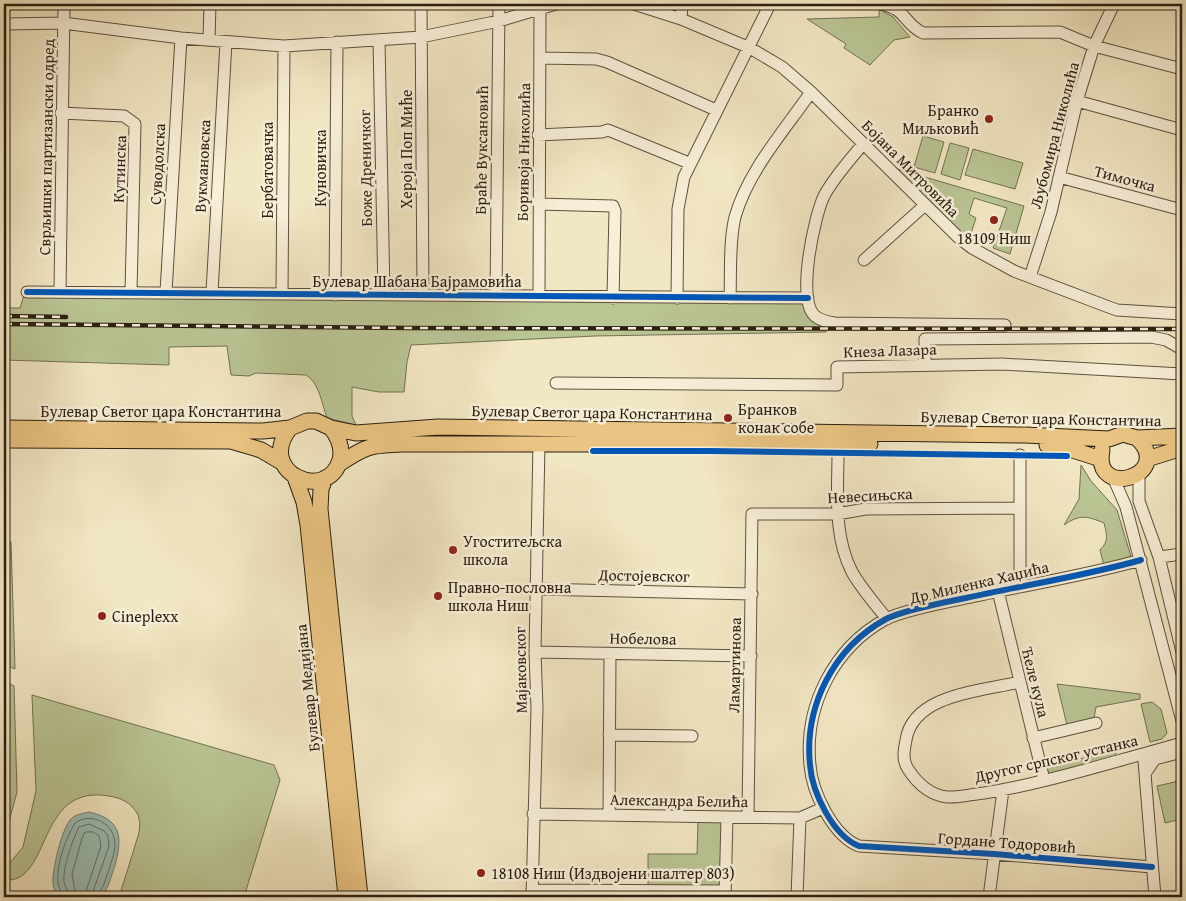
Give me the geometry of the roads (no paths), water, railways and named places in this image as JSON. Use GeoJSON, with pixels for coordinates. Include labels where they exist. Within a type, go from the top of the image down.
{"type":"FeatureCollection","features":[{"type":"Feature","properties":{"kind":"main road","name":"Булевар Светог цара Константина"},"geometry":{"type":"LineString","coordinates":[[4,428],[263,431],[290,428],[307,421],[316,421],[331,428],[356,434],[444,427],[1025,435],[1109,439],[1123,434],[1137,438],[1180,438]]}},
{"type":"Feature","properties":{"kind":"main road"},"geometry":{"type":"LineString","coordinates":[[290,428],[281,445],[283,463],[295,477],[304,481],[325,478],[339,464],[341,445],[331,428]]}},
{"type":"Feature","properties":{"kind":"main road"},"geometry":{"type":"LineString","coordinates":[[1109,439],[1101,452],[1103,467],[1113,477],[1127,480],[1139,474],[1147,459],[1145,447],[1137,438]]}},
{"type":"Feature","properties":{"kind":"main road","name":"Булевар Светог цара Константина"},"geometry":{"type":"LineString","coordinates":[[1147,459],[1180,438]]}},
{"type":"Feature","properties":{"kind":"main road","name":"Булевар Светог цара Константина"},"geometry":{"type":"LineString","coordinates":[[4,440],[231,441],[261,450],[283,463]]}},
{"type":"Feature","properties":{"kind":"main road","name":"Булевар Светог цара Константина"},"geometry":{"type":"LineString","coordinates":[[339,464],[360,449],[379,445],[539,443],[717,445],[1023,443],[1060,446],[1101,459]]}},
{"type":"Feature","properties":{"kind":"main road","name":"Булевар Медијана"},"geometry":{"type":"LineString","coordinates":[[295,477],[304,502],[308,525],[346,897]]}},
{"type":"Feature","properties":{"kind":"main road","name":"Булевар Медијана"},"geometry":{"type":"LineString","coordinates":[[325,478],[321,489],[320,509],[360,897]]}},
{"type":"Feature","properties":{"kind":"street","name":"Сврљишки партизански одред"},"geometry":{"type":"LineString","coordinates":[[60,291],[64,4]]}},
{"type":"Feature","properties":{"kind":"street"},"geometry":{"type":"LineString","coordinates":[[209,40],[210,4]]}},
{"type":"Feature","properties":{"kind":"street","name":"Хероја Поп Миће"},"geometry":{"type":"LineString","coordinates":[[421,4],[423,295]]}},
{"type":"Feature","properties":{"kind":"street","name":"Браће Вуксановић"},"geometry":{"type":"LineString","coordinates":[[496,296],[499,4]]}},
{"type":"Feature","properties":{"kind":"street"},"geometry":{"type":"LineString","coordinates":[[4,24],[63,23],[180,38],[284,46],[421,37],[499,22],[556,4]]}},
{"type":"Feature","properties":{"kind":"street","name":"Бојана Митровића"},"geometry":{"type":"LineString","coordinates":[[634,4],[681,19],[750,48],[782,68],[811,92],[925,205],[972,248],[1030,277],[1117,310],[1182,314]]}},
{"type":"Feature","properties":{"kind":"street"},"geometry":{"type":"LineString","coordinates":[[681,19],[682,4]]}},
{"type":"Feature","properties":{"kind":"street"},"geometry":{"type":"LineString","coordinates":[[678,298],[678,209],[684,176],[689,162],[750,48],[770,4]]}},
{"type":"Feature","properties":{"kind":"street"},"geometry":{"type":"LineString","coordinates":[[881,4],[902,12],[912,25],[923,33],[1060,32],[1094,46],[1182,69]]}},
{"type":"Feature","properties":{"kind":"street","name":"Љубомира Николића"},"geometry":{"type":"LineString","coordinates":[[1030,277],[1059,177],[1077,101],[1094,46],[1114,4]]}},
{"type":"Feature","properties":{"kind":"street","name":"Боривоја Николића"},"geometry":{"type":"LineString","coordinates":[[539,296],[538,135],[541,58],[540,8]]}},
{"type":"Feature","properties":{"kind":"street","name":"Суводолска"},"geometry":{"type":"LineString","coordinates":[[166,292],[180,38]]}},
{"type":"Feature","properties":{"kind":"street","name":"Боже Дреничког"},"geometry":{"type":"LineString","coordinates":[[379,40],[384,294]]}},
{"type":"Feature","properties":{"kind":"street","name":"Вукмановска"},"geometry":{"type":"LineString","coordinates":[[212,292],[226,42]]}},
{"type":"Feature","properties":{"kind":"street","name":"Куновичка"},"geometry":{"type":"LineString","coordinates":[[335,295],[337,42]]}},
{"type":"Feature","properties":{"kind":"street","name":"Бербатовачка"},"geometry":{"type":"LineString","coordinates":[[282,294],[284,46]]}},
{"type":"Feature","properties":{"kind":"street"},"geometry":{"type":"LineString","coordinates":[[541,58],[596,59],[607,62],[716,110]]}},
{"type":"Feature","properties":{"kind":"street"},"geometry":{"type":"LineString","coordinates":[[730,298],[735,219],[742,198],[759,167],[811,92]]}},
{"type":"Feature","properties":{"kind":"street"},"geometry":{"type":"LineString","coordinates":[[1077,101],[1182,130]]}},
{"type":"Feature","properties":{"kind":"street","name":"Кутинска"},"geometry":{"type":"LineString","coordinates":[[61,113],[124,116],[136,124],[131,292]]}},
{"type":"Feature","properties":{"kind":"street"},"geometry":{"type":"LineString","coordinates":[[538,135],[602,132],[608,130],[689,162]]}},
{"type":"Feature","properties":{"kind":"street"},"geometry":{"type":"LineString","coordinates":[[863,144],[832,181],[823,199],[813,232],[807,264],[810,310],[815,316],[826,322],[1005,325]]}},
{"type":"Feature","properties":{"kind":"street","name":"Тимочка"},"geometry":{"type":"LineString","coordinates":[[1059,177],[1182,210]]}},
{"type":"Feature","properties":{"kind":"street"},"geometry":{"type":"LineString","coordinates":[[539,204],[613,206],[615,211],[613,298]]}},
{"type":"Feature","properties":{"kind":"street"},"geometry":{"type":"LineString","coordinates":[[864,260],[925,205]]}},
{"type":"Feature","properties":{"kind":"street","name":"Булевар Шабана Бајрамовића"},"geometry":{"type":"LineString","coordinates":[[27,292],[808,298]]}},
{"type":"Feature","properties":{"kind":"street"},"geometry":{"type":"LineString","coordinates":[[925,365],[925,339],[1151,337],[1166,340],[1182,348]]}},
{"type":"Feature","properties":{"kind":"street","name":"Кнеза Лазара"},"geometry":{"type":"LineString","coordinates":[[556,383],[837,385],[837,367],[925,365],[1002,364],[1182,374]]}},
{"type":"Feature","properties":{"kind":"street","name":"Мајаковског"},"geometry":{"type":"LineString","coordinates":[[532,894],[537,708],[535,652],[539,443]]}},
{"type":"Feature","properties":{"kind":"street"},"geometry":{"type":"LineString","coordinates":[[838,453],[837,514],[852,572],[886,619]]}},
{"type":"Feature","properties":{"kind":"street"},"geometry":{"type":"LineString","coordinates":[[1020,455],[1020,587]]}},
{"type":"Feature","properties":{"kind":"street"},"geometry":{"type":"LineString","coordinates":[[1139,474],[1139,501],[1159,558],[1182,652]]}},
{"type":"Feature","properties":{"kind":"street"},"geometry":{"type":"LineString","coordinates":[[1113,477],[1126,508],[1141,560],[1182,721]]}},
{"type":"Feature","properties":{"kind":"street","name":"Невесињска"},"geometry":{"type":"LineString","coordinates":[[752,514],[837,514],[866,509],[1020,508]]}},
{"type":"Feature","properties":{"kind":"street","name":"Ламартинова"},"geometry":{"type":"LineString","coordinates":[[748,817],[752,514]]}},
{"type":"Feature","properties":{"kind":"street"},"geometry":{"type":"LineString","coordinates":[[1159,558],[1182,554]]}},
{"type":"Feature","properties":{"kind":"street","name":"Др Миленка Хаџића"},"geometry":{"type":"LineString","coordinates":[[860,846],[843,834],[823,808],[815,790],[809,754],[813,716],[820,692],[842,655],[886,619],[941,603],[1141,560]]}},
{"type":"Feature","properties":{"kind":"street","name":"Достојевског"},"geometry":{"type":"LineString","coordinates":[[536,589],[752,594]]}},
{"type":"Feature","properties":{"kind":"street","name":"Ћеле кула"},"geometry":{"type":"LineString","coordinates":[[998,591],[1044,780]]}},
{"type":"Feature","properties":{"kind":"street","name":"Нобелова"},"geometry":{"type":"LineString","coordinates":[[535,652],[751,656]]}},
{"type":"Feature","properties":{"kind":"street"},"geometry":{"type":"LineString","coordinates":[[609,815],[610,654]]}},
{"type":"Feature","properties":{"kind":"street","name":"Другог српског устанка"},"geometry":{"type":"LineString","coordinates":[[1019,682],[935,701],[926,706],[909,726],[905,745],[906,766],[917,781],[934,794],[957,797],[1002,790],[1150,752],[1181,746]]}},
{"type":"Feature","properties":{"kind":"street"},"geometry":{"type":"LineString","coordinates":[[1033,738],[1096,723]]}},
{"type":"Feature","properties":{"kind":"street"},"geometry":{"type":"LineString","coordinates":[[609,735],[692,736]]}},
{"type":"Feature","properties":{"kind":"street"},"geometry":{"type":"LineString","coordinates":[[1146,772],[1155,759],[1181,746]]}},
{"type":"Feature","properties":{"kind":"street"},"geometry":{"type":"LineString","coordinates":[[1150,752],[1144,761],[1155,897]]}},
{"type":"Feature","properties":{"kind":"street"},"geometry":{"type":"LineString","coordinates":[[989,897],[1002,790]]}},
{"type":"Feature","properties":{"kind":"street","name":"Александра Белића"},"geometry":{"type":"LineString","coordinates":[[533,814],[800,818],[823,808]]}},
{"type":"Feature","properties":{"kind":"street"},"geometry":{"type":"LineString","coordinates":[[532,894],[725,894],[727,817]]}},
{"type":"Feature","properties":{"kind":"street"},"geometry":{"type":"LineString","coordinates":[[796,897],[800,818]]}},
{"type":"Feature","properties":{"kind":"street","name":"Гордане Тодоровић"},"geometry":{"type":"LineString","coordinates":[[860,846],[994,854],[1152,867]]}},
{"type":"Feature","properties":{"kind":"water"},"geometry":{"type":"Polygon","coordinates":[[[89,812],[108,819],[117,831],[119,846],[110,882],[101,897],[58,897],[53,877],[64,831],[73,817],[89,812]]]}},
{"type":"Feature","properties":{"kind":"railway"},"geometry":{"type":"LineString","coordinates":[[4,316],[66,317]]}},
{"type":"Feature","properties":{"kind":"railway"},"geometry":{"type":"LineString","coordinates":[[4,324],[409,328],[1182,329]]}},
{"type":"Feature","properties":{"kind":"place","name":"Бранко Миљковић"},"geometry":{"type":"Point","coordinates":[989,119]}},
{"type":"Feature","properties":{"kind":"place","name":"18109 Ниш"},"geometry":{"type":"Point","coordinates":[994,220]}},
{"type":"Feature","properties":{"kind":"place","name":"Бранков конак собе"},"geometry":{"type":"Point","coordinates":[728,418]}},
{"type":"Feature","properties":{"kind":"place","name":"Угоститељска школа"},"geometry":{"type":"Point","coordinates":[453,550]}},
{"type":"Feature","properties":{"kind":"place","name":"Правно-пословна школа Ниш"},"geometry":{"type":"Point","coordinates":[438,596]}},
{"type":"Feature","properties":{"kind":"place","name":"Cineplexx"},"geometry":{"type":"Point","coordinates":[102,616]}},
{"type":"Feature","properties":{"kind":"place","name":"18108 Ниш (Издвојени шалтер 803)"},"geometry":{"type":"Point","coordinates":[481,873]}}]}
